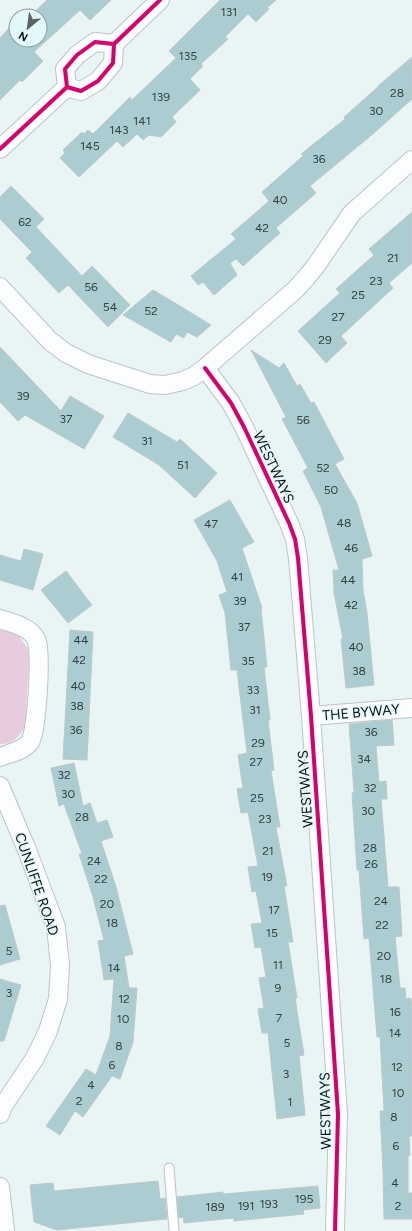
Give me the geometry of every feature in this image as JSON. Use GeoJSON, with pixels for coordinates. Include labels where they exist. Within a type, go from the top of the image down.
{"type":"FeatureCollection","features":[{"type":"Feature","properties":{"kind":"street"},"geometry":{"type":"LineString","coordinates":[[67,86],[81,91],[98,81],[113,63],[114,44],[160,0]]}},
{"type":"Feature","properties":{"kind":"street"},"geometry":{"type":"LineString","coordinates":[[67,86],[65,69],[77,55],[95,42],[114,44]]}},
{"type":"Feature","properties":{"kind":"street"},"geometry":{"type":"LineString","coordinates":[[0,149],[67,86]]}},
{"type":"Feature","properties":{"kind":"street"},"geometry":{"type":"LineString","coordinates":[[0,287],[50,341],[66,353],[88,364],[150,384],[165,384],[183,381],[205,368],[300,284],[315,267],[352,213],[412,160]]}},
{"type":"Feature","properties":{"kind":"street","name":"WESTWAYS"},"geometry":{"type":"LineString","coordinates":[[205,368],[231,403],[244,427],[289,523],[295,539],[298,558],[311,716],[338,1114],[335,1231]]}},
{"type":"Feature","properties":{"kind":"street"},"geometry":{"type":"LineString","coordinates":[[0,618],[24,627],[36,639],[39,653],[37,707],[30,742],[20,750],[0,757]]}},
{"type":"Feature","properties":{"kind":"street","name":"THE BYWAY"},"geometry":{"type":"LineString","coordinates":[[311,716],[412,708]]}},
{"type":"Feature","properties":{"kind":"street","name":"CUNLIFFE ROAD"},"geometry":{"type":"LineString","coordinates":[[0,786],[27,850],[56,927],[60,965],[58,999],[48,1031],[35,1058],[1,1108]]}},
{"type":"Feature","properties":{"kind":"street"},"geometry":{"type":"LineString","coordinates":[[0,1187],[5,1231]]}},
{"type":"Feature","properties":{"kind":"lane"},"geometry":{"type":"LineString","coordinates":[[169,1168],[174,1231]]}},
{"type":"Feature","properties":{"kind":"shaded area"},"geometry":{"type":"Polygon","coordinates":[[[0,627],[17,634],[28,649],[29,663],[25,725],[16,739],[5,744],[0,744],[0,627]]]}},
{"type":"Feature","properties":{"kind":"building"},"geometry":{"type":"Polygon","coordinates":[[[47,0],[111,0],[90,20],[80,10],[48,39],[48,8],[38,8],[47,0]]]}},
{"type":"Feature","properties":{"kind":"building"},"geometry":{"type":"Polygon","coordinates":[[[220,0],[276,0],[267,8],[269,9],[256,22],[248,14],[225,37],[228,39],[201,64],[203,66],[190,79],[200,90],[172,117],[176,122],[161,137],[149,135],[143,140],[137,134],[123,147],[117,141],[79,177],[60,158],[65,153],[63,150],[82,132],[84,134],[88,130],[93,134],[130,97],[132,100],[176,58],[169,51],[220,0]]]}},
{"type":"Feature","properties":{"kind":"building"},"geometry":{"type":"Polygon","coordinates":[[[8,29],[8,48],[38,48],[34,52],[43,61],[22,82],[20,80],[0,100],[0,38],[8,29]]]}},
{"type":"Feature","properties":{"kind":"building"},"geometry":{"type":"Polygon","coordinates":[[[412,57],[412,99],[374,133],[310,186],[316,193],[276,228],[280,233],[243,266],[236,259],[230,263],[237,275],[214,295],[203,282],[198,285],[191,276],[236,239],[231,234],[269,201],[262,192],[303,156],[301,154],[345,119],[344,117],[412,57]]]}},
{"type":"Feature","properties":{"kind":"building"},"geometry":{"type":"Polygon","coordinates":[[[11,186],[44,219],[36,227],[82,276],[92,266],[130,305],[108,327],[68,285],[59,293],[26,258],[32,252],[0,219],[0,197],[11,186]]]}},
{"type":"Feature","properties":{"kind":"building"},"geometry":{"type":"Polygon","coordinates":[[[412,212],[412,263],[389,283],[393,288],[341,336],[347,343],[326,363],[298,331],[340,293],[336,289],[374,255],[369,249],[412,212]]]}},
{"type":"Feature","properties":{"kind":"building"},"geometry":{"type":"Polygon","coordinates":[[[153,290],[211,325],[197,337],[187,332],[184,338],[176,334],[171,342],[123,315],[153,290]]]}},
{"type":"Feature","properties":{"kind":"building"},"geometry":{"type":"Polygon","coordinates":[[[0,347],[61,411],[70,396],[104,416],[84,449],[25,415],[18,421],[0,402],[0,347]]]}},
{"type":"Feature","properties":{"kind":"building"},"geometry":{"type":"Polygon","coordinates":[[[251,350],[279,368],[284,363],[297,386],[300,384],[311,403],[314,402],[344,459],[335,464],[357,503],[372,556],[362,559],[363,590],[367,613],[374,685],[346,688],[341,639],[343,639],[334,593],[333,570],[339,570],[321,507],[303,471],[308,468],[282,419],[286,417],[251,350]]]}},
{"type":"Feature","properties":{"kind":"building"},"geometry":{"type":"Polygon","coordinates":[[[128,413],[177,442],[180,439],[217,473],[195,498],[159,465],[113,437],[128,413]]]}},
{"type":"Feature","properties":{"kind":"building"},"geometry":{"type":"Polygon","coordinates":[[[230,500],[254,542],[242,548],[262,608],[267,667],[264,667],[274,770],[271,771],[280,827],[276,827],[287,886],[284,886],[293,942],[288,942],[304,1055],[299,1056],[305,1115],[277,1119],[268,1033],[262,1033],[258,1009],[264,1008],[259,978],[266,977],[261,947],[255,948],[251,924],[262,923],[256,891],[252,892],[248,867],[258,866],[248,812],[241,813],[237,789],[243,788],[238,755],[247,753],[237,670],[231,670],[225,613],[219,595],[227,592],[217,561],[194,520],[230,500]]]}},
{"type":"Feature","properties":{"kind":"building"},"geometry":{"type":"Polygon","coordinates":[[[24,549],[43,554],[33,590],[0,580],[0,555],[21,561],[24,549]]]}},
{"type":"Feature","properties":{"kind":"building"},"geometry":{"type":"Polygon","coordinates":[[[66,571],[92,605],[68,623],[41,590],[66,571]]]}},
{"type":"Feature","properties":{"kind":"building"},"geometry":{"type":"Polygon","coordinates":[[[70,630],[93,632],[87,760],[63,759],[70,630]]]}},
{"type":"Feature","properties":{"kind":"building"},"geometry":{"type":"Polygon","coordinates":[[[392,720],[394,745],[376,746],[379,782],[386,781],[387,799],[381,799],[388,887],[399,887],[402,936],[395,937],[400,988],[405,988],[406,999],[411,998],[412,1010],[412,1136],[409,1136],[410,1155],[408,1156],[408,1193],[412,1193],[412,1219],[384,1219],[380,1111],[384,1111],[380,1037],[377,1037],[369,938],[364,939],[359,870],[357,870],[352,793],[354,792],[349,724],[392,720]]]}},
{"type":"Feature","properties":{"kind":"building"},"geometry":{"type":"Polygon","coordinates":[[[74,763],[83,806],[90,803],[97,823],[107,820],[113,837],[101,841],[116,887],[133,954],[124,956],[129,988],[137,988],[133,1042],[120,1079],[112,1076],[83,1117],[75,1111],[60,1135],[46,1126],[86,1069],[96,1075],[110,1036],[114,979],[104,980],[98,941],[104,940],[93,897],[79,854],[82,854],[64,804],[59,806],[51,768],[74,763]]]}},
{"type":"Feature","properties":{"kind":"building"},"geometry":{"type":"Polygon","coordinates":[[[5,905],[20,959],[0,965],[0,906],[5,905]]]}},
{"type":"Feature","properties":{"kind":"building"},"geometry":{"type":"Polygon","coordinates":[[[0,979],[21,985],[4,1041],[0,1041],[0,979]]]}},
{"type":"Feature","properties":{"kind":"building"},"geometry":{"type":"Polygon","coordinates":[[[158,1181],[160,1199],[165,1198],[167,1219],[57,1230],[34,1222],[30,1185],[53,1183],[54,1191],[158,1181]]]}},
{"type":"Feature","properties":{"kind":"building"},"geometry":{"type":"Polygon","coordinates":[[[318,1186],[320,1208],[303,1210],[304,1214],[234,1221],[234,1218],[184,1223],[183,1217],[179,1218],[177,1197],[223,1192],[223,1194],[318,1186]]]}},
{"type":"Feature","properties":{"kind":"cycle path"},"geometry":{"type":"LineString","coordinates":[[67,87],[81,91],[98,81],[113,63],[114,44],[160,0]]}},
{"type":"Feature","properties":{"kind":"cycle path"},"geometry":{"type":"LineString","coordinates":[[67,87],[65,69],[77,55],[95,42],[114,44]]}},
{"type":"Feature","properties":{"kind":"cycle path"},"geometry":{"type":"LineString","coordinates":[[0,149],[67,87]]}},
{"type":"Feature","properties":{"kind":"cycle path"},"geometry":{"type":"LineString","coordinates":[[205,368],[231,403],[244,427],[289,523],[295,539],[298,558],[311,716],[338,1114],[335,1231]]}}]}
